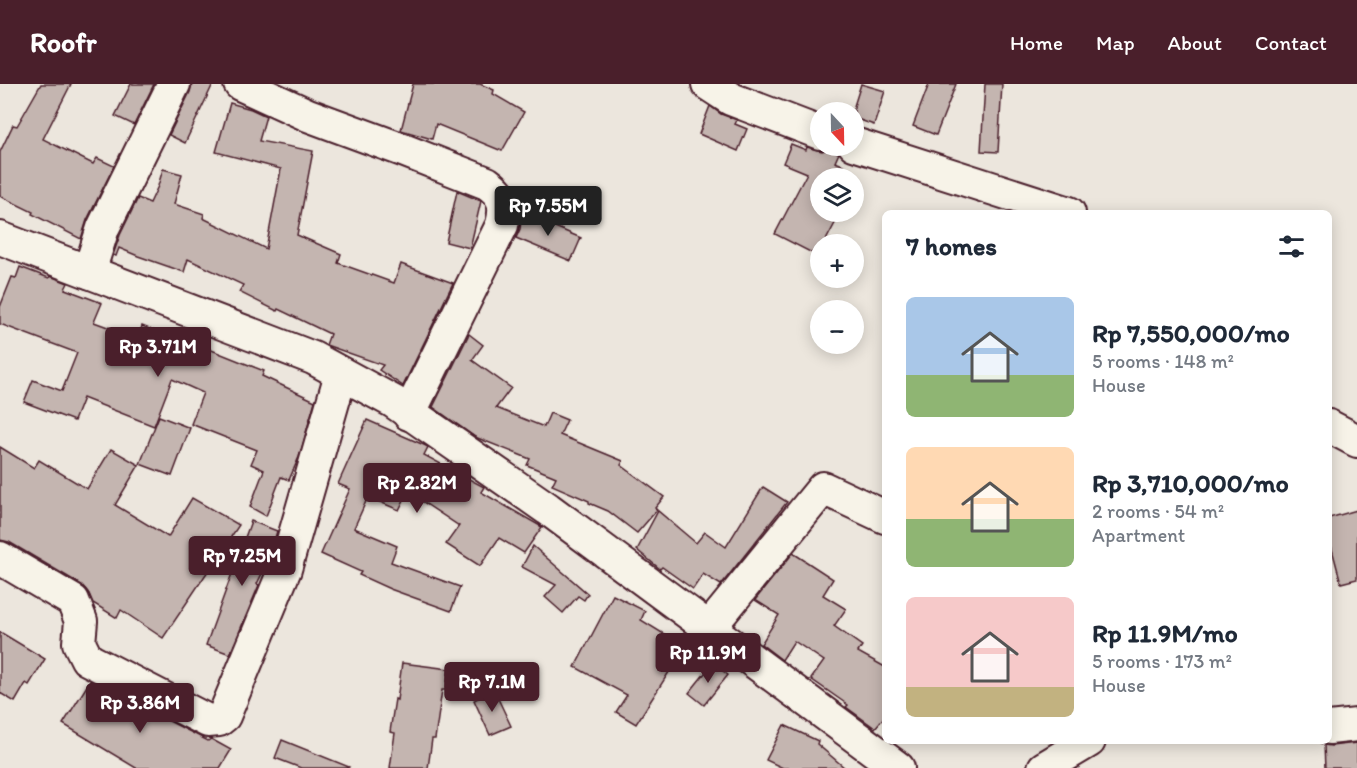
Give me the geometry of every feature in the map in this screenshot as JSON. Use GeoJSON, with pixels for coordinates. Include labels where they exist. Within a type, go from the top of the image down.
{"type":"FeatureCollection","features":[{"type":"Feature","properties":{"kind":"street"},"geometry":{"type":"LineString","coordinates":[[89,272],[103,228],[174,84]]}},
{"type":"Feature","properties":{"kind":"street"},"geometry":{"type":"LineString","coordinates":[[240,84],[308,115],[477,178],[498,190],[504,204],[505,213],[502,225],[409,414]]}},
{"type":"Feature","properties":{"kind":"street"},"geometry":{"type":"LineString","coordinates":[[708,84],[731,99],[810,129]]}},
{"type":"Feature","properties":{"kind":"street"},"geometry":{"type":"LineString","coordinates":[[864,147],[1060,210]]}},
{"type":"Feature","properties":{"kind":"street"},"geometry":{"type":"LineString","coordinates":[[0,238],[313,358],[394,402],[548,509],[898,768]]}},
{"type":"Feature","properties":{"kind":"street"},"geometry":{"type":"LineString","coordinates":[[0,558],[73,601],[81,621],[79,643],[87,659],[208,721],[219,720],[224,716],[285,569],[341,374]]}},
{"type":"Feature","properties":{"kind":"street"},"geometry":{"type":"LineString","coordinates":[[1332,428],[1357,441]]}},
{"type":"Feature","properties":{"kind":"street"},"geometry":{"type":"LineString","coordinates":[[709,628],[823,488],[882,517]]}},
{"type":"Feature","properties":{"kind":"street"},"geometry":{"type":"LineString","coordinates":[[1332,728],[1357,725]]}},
{"type":"Feature","properties":{"kind":"street"},"geometry":{"type":"LineString","coordinates":[[1044,768],[1084,744]]}},
{"type":"Feature","properties":{"kind":"building"},"geometry":{"type":"Polygon","coordinates":[[[41,84],[71,84],[43,139],[93,164],[97,158],[114,166],[87,220],[81,239],[0,196],[0,152],[13,125],[17,126],[41,84]]]}},
{"type":"Feature","properties":{"kind":"building"},"geometry":{"type":"Polygon","coordinates":[[[131,84],[154,84],[134,125],[115,116],[131,84]]]}},
{"type":"Feature","properties":{"kind":"building"},"geometry":{"type":"Polygon","coordinates":[[[192,84],[213,84],[185,143],[169,135],[192,84]]]}},
{"type":"Feature","properties":{"kind":"building"},"geometry":{"type":"Polygon","coordinates":[[[413,84],[480,84],[494,90],[493,94],[524,112],[502,151],[436,124],[432,139],[401,130],[413,84]]]}},
{"type":"Feature","properties":{"kind":"building"},"geometry":{"type":"Polygon","coordinates":[[[861,84],[885,91],[874,125],[864,122],[864,102],[855,102],[861,84]]]}},
{"type":"Feature","properties":{"kind":"building"},"geometry":{"type":"Polygon","coordinates":[[[929,84],[956,84],[936,135],[913,126],[929,84]]]}},
{"type":"Feature","properties":{"kind":"building"},"geometry":{"type":"Polygon","coordinates":[[[985,84],[1002,84],[998,152],[981,151],[985,84]]]}},
{"type":"Feature","properties":{"kind":"building"},"geometry":{"type":"Polygon","coordinates":[[[230,103],[266,116],[259,141],[313,151],[297,235],[341,254],[338,263],[394,283],[401,264],[453,283],[403,386],[379,370],[383,365],[326,345],[330,334],[239,292],[243,285],[188,259],[184,272],[119,248],[116,256],[113,255],[138,198],[150,203],[163,169],[182,174],[174,204],[204,214],[203,218],[266,249],[281,169],[216,152],[230,103]]]}},
{"type":"Feature","properties":{"kind":"building"},"geometry":{"type":"Polygon","coordinates":[[[710,106],[721,114],[737,120],[735,124],[747,129],[738,151],[699,134],[710,106]]]}},
{"type":"Feature","properties":{"kind":"building"},"geometry":{"type":"Polygon","coordinates":[[[791,144],[806,150],[807,147],[810,148],[810,156],[838,156],[835,162],[843,165],[842,168],[810,168],[810,222],[836,222],[829,234],[810,234],[810,252],[775,234],[807,173],[783,163],[791,144]]]}},
{"type":"Feature","properties":{"kind":"building"},"geometry":{"type":"Polygon","coordinates":[[[457,191],[481,201],[470,248],[446,242],[457,191]]]}},
{"type":"Feature","properties":{"kind":"building"},"geometry":{"type":"Polygon","coordinates":[[[522,213],[581,238],[571,261],[516,238],[522,213]]]}},
{"type":"Feature","properties":{"kind":"building"},"geometry":{"type":"Polygon","coordinates":[[[20,267],[68,283],[65,289],[102,303],[94,322],[138,338],[142,326],[208,352],[209,349],[264,371],[262,376],[315,401],[299,457],[289,480],[281,477],[266,516],[250,507],[264,470],[251,464],[257,450],[191,424],[203,393],[172,379],[154,426],[83,398],[74,421],[24,402],[33,380],[62,391],[77,353],[0,324],[0,307],[12,277],[16,278],[20,267]]]}},
{"type":"Feature","properties":{"kind":"building"},"geometry":{"type":"Polygon","coordinates":[[[469,334],[483,345],[472,360],[511,388],[496,408],[544,427],[550,413],[567,420],[560,435],[623,461],[621,465],[664,497],[655,508],[657,510],[637,533],[608,511],[552,485],[556,477],[527,465],[530,459],[475,437],[433,407],[469,334]]]}},
{"type":"Feature","properties":{"kind":"building"},"geometry":{"type":"Polygon","coordinates":[[[159,416],[190,428],[172,476],[140,464],[159,416]]]}},
{"type":"Feature","properties":{"kind":"building"},"geometry":{"type":"Polygon","coordinates":[[[367,420],[428,447],[424,455],[484,487],[481,492],[542,527],[524,553],[499,538],[480,566],[446,544],[459,526],[408,492],[399,510],[368,497],[354,528],[397,546],[391,562],[460,587],[451,611],[390,589],[359,575],[361,572],[321,554],[350,489],[338,484],[367,420]]]}},
{"type":"Feature","properties":{"kind":"building"},"geometry":{"type":"Polygon","coordinates":[[[0,447],[34,468],[39,460],[87,489],[111,449],[139,465],[115,505],[168,537],[192,498],[239,525],[163,638],[121,610],[117,618],[93,603],[82,585],[9,542],[0,540],[0,447]]]}},
{"type":"Feature","properties":{"kind":"building"},"geometry":{"type":"Polygon","coordinates":[[[763,487],[787,502],[721,585],[703,574],[693,589],[662,567],[660,569],[637,550],[658,511],[696,543],[705,532],[726,547],[763,487]]]}},
{"type":"Feature","properties":{"kind":"building"},"geometry":{"type":"Polygon","coordinates":[[[1357,510],[1357,579],[1341,583],[1332,549],[1332,517],[1357,510]]]}},
{"type":"Feature","properties":{"kind":"building"},"geometry":{"type":"Polygon","coordinates":[[[251,521],[277,531],[269,559],[230,654],[206,645],[251,521]]]}},
{"type":"Feature","properties":{"kind":"building"},"geometry":{"type":"Polygon","coordinates":[[[533,546],[588,594],[584,600],[578,596],[563,613],[545,597],[556,585],[522,567],[533,546]]]}},
{"type":"Feature","properties":{"kind":"building"},"geometry":{"type":"Polygon","coordinates":[[[793,553],[833,579],[823,595],[846,609],[834,626],[862,646],[858,652],[882,665],[882,720],[875,728],[846,707],[848,705],[811,679],[824,661],[794,641],[782,660],[761,644],[779,615],[755,600],[793,553]]]}},
{"type":"Feature","properties":{"kind":"building"},"geometry":{"type":"Polygon","coordinates":[[[613,595],[645,611],[641,620],[685,647],[636,724],[616,712],[627,695],[575,667],[613,595]]]}},
{"type":"Feature","properties":{"kind":"building"},"geometry":{"type":"Polygon","coordinates":[[[0,632],[45,659],[29,685],[26,683],[15,702],[0,693],[0,632]]]}},
{"type":"Feature","properties":{"kind":"building"},"geometry":{"type":"Polygon","coordinates":[[[402,663],[449,669],[446,690],[442,690],[428,768],[390,768],[395,733],[390,732],[402,663]]]}},
{"type":"Feature","properties":{"kind":"building"},"geometry":{"type":"Polygon","coordinates":[[[713,663],[728,675],[704,705],[689,693],[713,663]]]}},
{"type":"Feature","properties":{"kind":"building"},"geometry":{"type":"Polygon","coordinates":[[[90,681],[208,741],[211,739],[231,750],[220,768],[136,768],[63,724],[90,681]]]}},
{"type":"Feature","properties":{"kind":"building"},"geometry":{"type":"Polygon","coordinates":[[[494,690],[511,726],[490,735],[474,700],[494,690]]]}},
{"type":"Feature","properties":{"kind":"building"},"geometry":{"type":"Polygon","coordinates":[[[784,725],[818,741],[817,744],[845,768],[783,768],[766,760],[784,725]]]}},
{"type":"Feature","properties":{"kind":"building"},"geometry":{"type":"Polygon","coordinates":[[[282,740],[349,767],[301,768],[275,758],[282,740]]]}},
{"type":"Feature","properties":{"kind":"building"},"geometry":{"type":"Polygon","coordinates":[[[1357,743],[1357,768],[1325,768],[1324,745],[1357,743]]]}}]}
